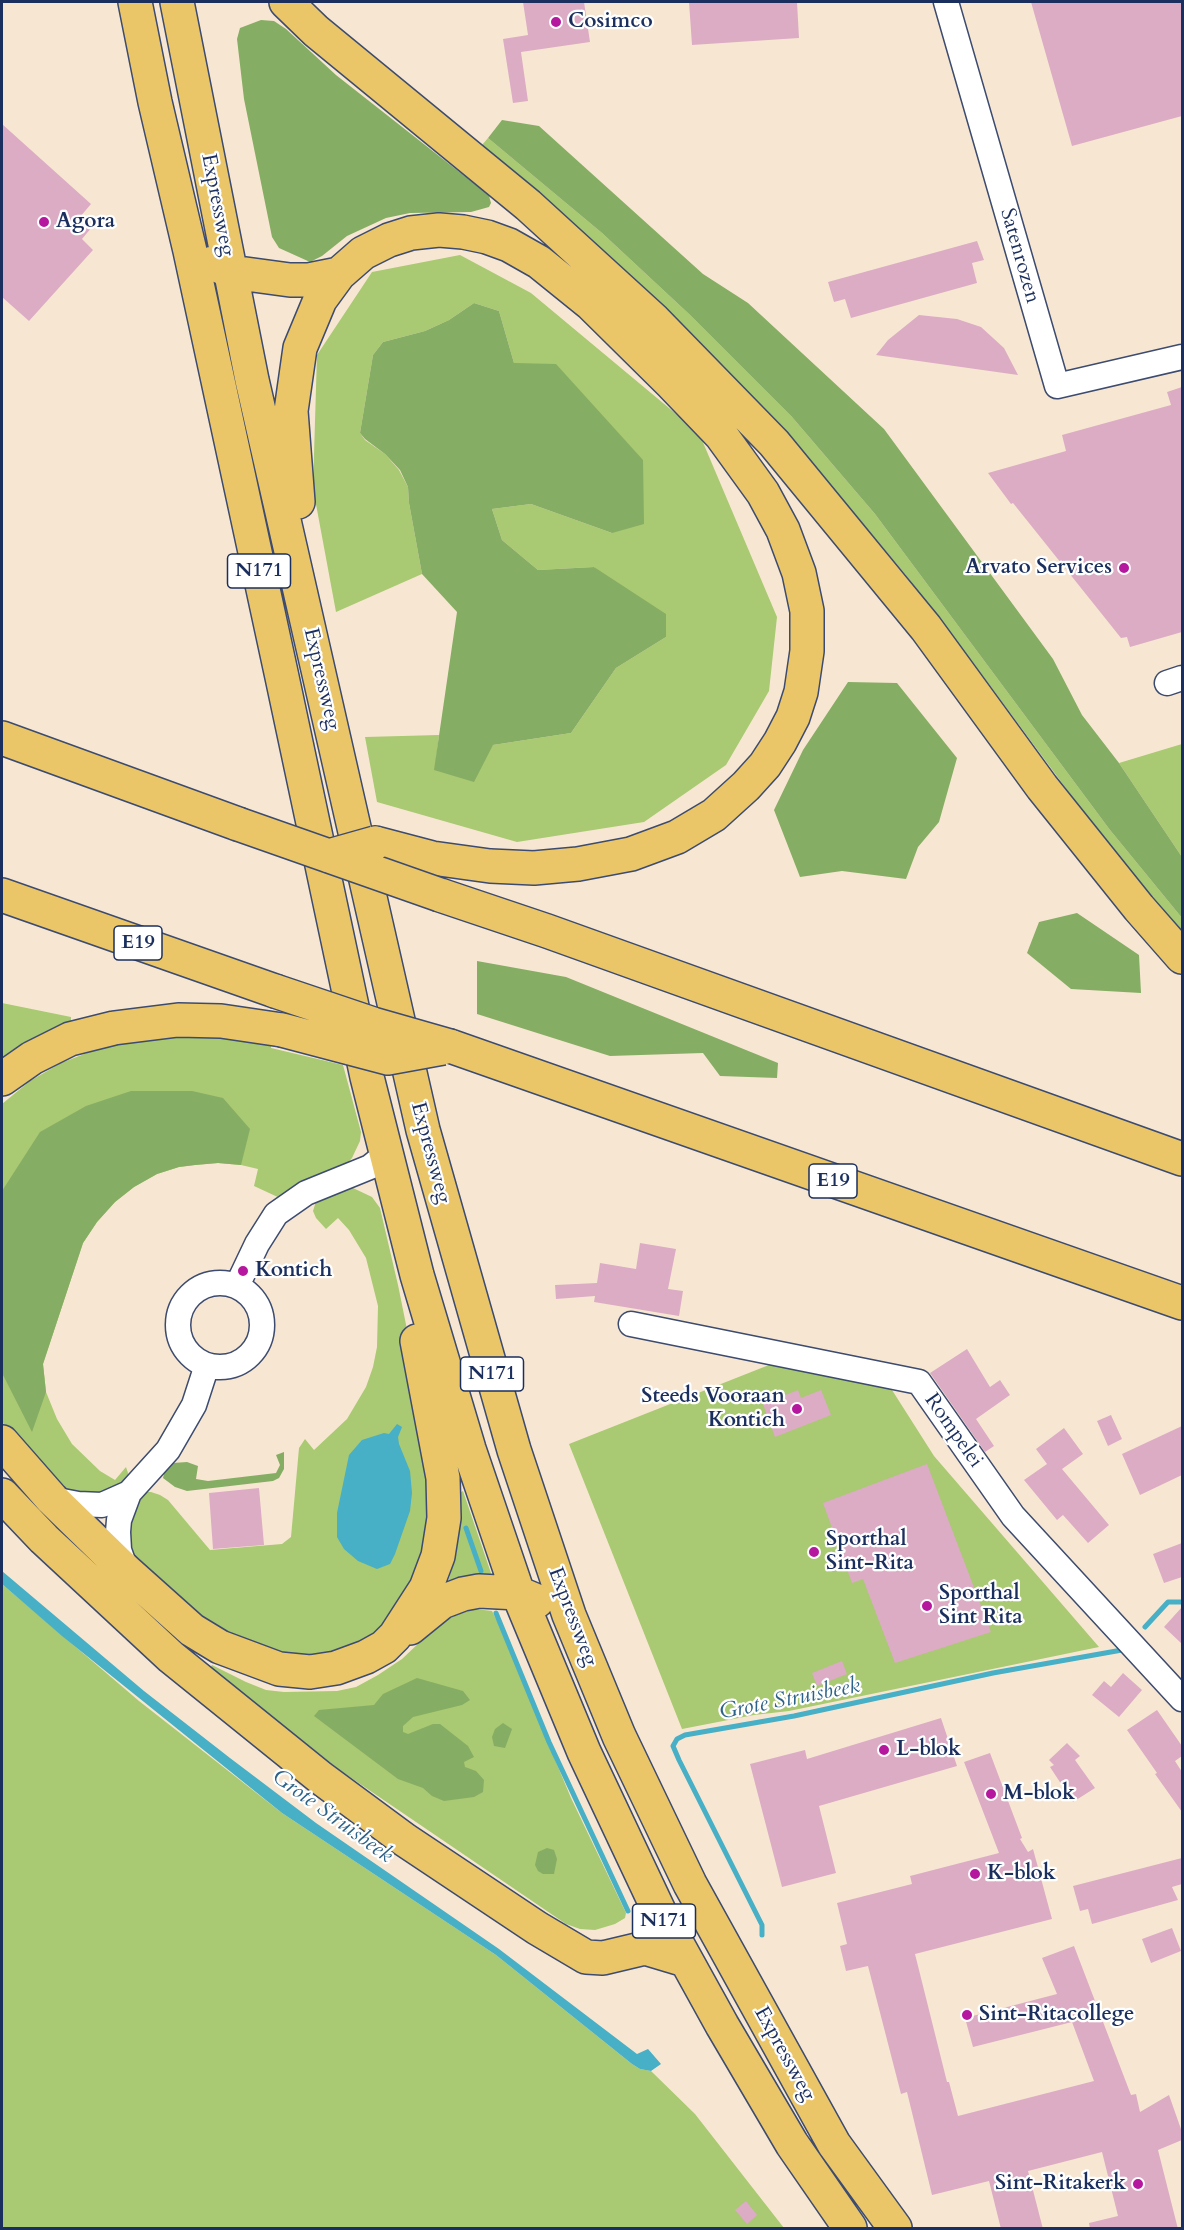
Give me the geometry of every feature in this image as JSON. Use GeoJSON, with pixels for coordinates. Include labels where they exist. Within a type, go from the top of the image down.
{"type":"FeatureCollection","features":[{"type":"Feature","properties":{"kind":"highway","name":"Expressweg"},"geometry":{"type":"LineString","coordinates":[[135,2],[367,1077],[417,1275],[469,1449],[518,1593],[584,1752],[659,1911],[792,2144],[850,2229]]}},
{"type":"Feature","properties":{"kind":"highway"},"geometry":{"type":"LineString","coordinates":[[142,39],[165,2]]}},
{"type":"Feature","properties":{"kind":"highway","name":"Expressweg"},"geometry":{"type":"LineString","coordinates":[[177,2],[252,380],[423,1130],[513,1449],[569,1615],[619,1736],[690,1884],[834,2144],[895,2229]]}},
{"type":"Feature","properties":{"kind":"highway"},"geometry":{"type":"LineString","coordinates":[[286,2],[316,31],[528,205],[654,320],[774,443],[926,628],[1042,787],[1138,908],[1182,957]]}},
{"type":"Feature","properties":{"kind":"highway"},"geometry":{"type":"LineString","coordinates":[[310,632],[308,575],[297,497],[291,411],[300,348],[320,300],[339,274],[363,253],[389,240],[411,233],[439,230],[488,237],[509,245],[539,262],[591,304],[721,435],[763,494],[783,530],[799,573],[807,611],[807,651],[801,692],[793,717],[780,742],[765,765],[746,786],[714,815],[677,837],[631,854],[578,864],[523,868],[432,858],[375,843],[329,856]]}},
{"type":"Feature","properties":{"kind":"highway"},"geometry":{"type":"LineString","coordinates":[[190,251],[231,272],[291,280],[309,280],[339,274]]}},
{"type":"Feature","properties":{"kind":"highway"},"geometry":{"type":"LineString","coordinates":[[2,738],[1182,1159]]}},
{"type":"Feature","properties":{"kind":"highway","name":"E19"},"geometry":{"type":"LineString","coordinates":[[2,895],[275,991],[450,1047],[1182,1303]]}},
{"type":"Feature","properties":{"kind":"highway"},"geometry":{"type":"LineString","coordinates":[[2,1079],[32,1058],[70,1040],[114,1028],[178,1020],[221,1021],[282,1030],[388,1058],[450,1047]]}},
{"type":"Feature","properties":{"kind":"highway"},"geometry":{"type":"LineString","coordinates":[[386,1154],[423,1130]]}},
{"type":"Feature","properties":{"kind":"highway"},"geometry":{"type":"LineString","coordinates":[[2,1442],[52,1499],[126,1571],[192,1630],[220,1647],[279,1670],[310,1672],[346,1665],[366,1658],[384,1647],[395,1636],[416,1606],[430,1578],[441,1542],[444,1518],[442,1468],[411,1308],[417,1275]]}},
{"type":"Feature","properties":{"kind":"highway"},"geometry":{"type":"LineString","coordinates":[[2,1495],[44,1539],[132,1622],[262,1732],[405,1840],[581,1955],[591,1959],[603,1958],[645,1948],[685,1960]]}},
{"type":"Feature","properties":{"kind":"highway"},"geometry":{"type":"LineString","coordinates":[[395,1636],[410,1628],[442,1602],[479,1591],[518,1593],[569,1615]]}},
{"type":"Feature","properties":{"kind":"highway"},"geometry":{"type":"LineString","coordinates":[[561,1943],[582,1946],[614,1940],[634,1931],[690,1884]]}},
{"type":"Feature","properties":{"kind":"street","name":"Satenrozen"},"geometry":{"type":"LineString","coordinates":[[946,2],[1058,386],[1182,357]]}},
{"type":"Feature","properties":{"kind":"street"},"geometry":{"type":"LineString","coordinates":[[237,1287],[257,1244],[276,1215],[306,1193],[370,1167],[386,1154]]}},
{"type":"Feature","properties":{"kind":"street"},"geometry":{"type":"LineString","coordinates":[[222,1283],[237,1287],[255,1302],[262,1320],[260,1340],[252,1353],[241,1362],[224,1367],[207,1365],[189,1353],[181,1340],[178,1326],[180,1311],[197,1290],[208,1285],[222,1283]]}},
{"type":"Feature","properties":{"kind":"street","name":"Rompelei"},"geometry":{"type":"LineString","coordinates":[[631,1324],[919,1382],[1013,1516],[1182,1700]]}},
{"type":"Feature","properties":{"kind":"street"},"geometry":{"type":"LineString","coordinates":[[126,1571],[119,1550],[118,1532],[119,1520],[129,1493],[168,1450],[194,1405],[207,1365]]}},
{"type":"Feature","properties":{"kind":"street"},"geometry":{"type":"LineString","coordinates":[[52,1499],[78,1504],[102,1505],[129,1493]]}},
{"type":"Feature","properties":{"kind":"green space"},"geometry":{"type":"Polygon","coordinates":[[[261,20],[274,21],[286,29],[336,75],[489,196],[491,203],[489,207],[471,212],[410,213],[386,218],[347,236],[322,256],[310,262],[279,248],[272,237],[244,99],[237,39],[240,28],[261,20]]]}},
{"type":"Feature","properties":{"kind":"green space"},"geometry":{"type":"Polygon","coordinates":[[[502,120],[539,126],[703,274],[748,303],[884,429],[1053,659],[1082,715],[1119,763],[1182,857],[1182,918],[1110,830],[875,514],[792,417],[689,314],[602,233],[488,138],[502,120]]]}},
{"type":"Feature","properties":{"kind":"green space"},"geometry":{"type":"Polygon","coordinates":[[[488,138],[602,233],[689,314],[792,417],[875,514],[1110,830],[1182,918],[1182,936],[1127,871],[905,574],[792,439],[670,312],[535,188],[482,145],[488,138]]]}},
{"type":"Feature","properties":{"kind":"green space"},"geometry":{"type":"Polygon","coordinates":[[[460,255],[531,293],[699,433],[777,617],[769,691],[726,765],[644,822],[517,842],[377,802],[365,737],[439,735],[435,770],[493,745],[571,733],[616,668],[666,637],[594,567],[538,570],[502,540],[492,509],[531,504],[612,533],[514,363],[499,311],[474,303],[449,320],[425,331],[383,342],[373,355],[360,433],[365,440],[385,454],[399,470],[408,487],[422,574],[336,612],[313,488],[317,355],[372,272],[460,255]]]}},
{"type":"Feature","properties":{"kind":"green space"},"geometry":{"type":"Polygon","coordinates":[[[474,303],[499,311],[514,363],[556,364],[643,460],[644,524],[612,533],[531,504],[492,509],[502,540],[538,570],[594,567],[666,614],[666,637],[616,668],[571,733],[493,745],[474,782],[434,770],[457,612],[422,574],[408,487],[400,470],[360,433],[373,355],[383,342],[425,331],[449,320],[474,303]]]}},
{"type":"Feature","properties":{"kind":"green space"},"geometry":{"type":"Polygon","coordinates":[[[848,682],[897,683],[957,758],[939,822],[918,847],[906,879],[842,871],[800,877],[774,810],[803,750],[848,682]]]}},
{"type":"Feature","properties":{"kind":"green space"},"geometry":{"type":"Polygon","coordinates":[[[1182,744],[1182,857],[1119,763],[1182,744]]]}},
{"type":"Feature","properties":{"kind":"green space"},"geometry":{"type":"Polygon","coordinates":[[[1077,913],[1139,955],[1141,993],[1071,989],[1027,953],[1039,922],[1077,913]]]}},
{"type":"Feature","properties":{"kind":"green space"},"geometry":{"type":"Polygon","coordinates":[[[477,961],[566,977],[778,1063],[777,1078],[720,1076],[703,1053],[610,1056],[477,1014],[477,961]]]}},
{"type":"Feature","properties":{"kind":"green space"},"geometry":{"type":"Polygon","coordinates":[[[2,1003],[71,1017],[71,1022],[2,1059],[2,1003]]]}},
{"type":"Feature","properties":{"kind":"green space"},"geometry":{"type":"Polygon","coordinates":[[[186,1036],[222,1037],[271,1043],[271,1048],[343,1065],[361,1132],[360,1141],[352,1158],[345,1166],[282,1199],[254,1186],[258,1169],[218,1163],[195,1165],[157,1174],[134,1187],[115,1202],[97,1222],[83,1243],[43,1364],[46,1392],[57,1419],[72,1444],[100,1471],[115,1480],[126,1467],[129,1476],[128,1482],[100,1497],[73,1494],[56,1485],[2,1422],[2,1104],[30,1081],[61,1063],[100,1048],[149,1039],[186,1036]]]}},
{"type":"Feature","properties":{"kind":"green space"},"geometry":{"type":"Polygon","coordinates":[[[131,1091],[192,1091],[223,1098],[250,1129],[241,1165],[218,1163],[195,1165],[157,1174],[134,1187],[115,1202],[97,1222],[83,1243],[43,1364],[46,1392],[32,1432],[2,1373],[2,1191],[40,1132],[86,1106],[131,1091]]]}},
{"type":"Feature","properties":{"kind":"green space"},"geometry":{"type":"Polygon","coordinates":[[[353,1188],[372,1197],[380,1208],[434,1463],[423,1580],[366,1645],[302,1661],[211,1628],[131,1553],[127,1530],[136,1501],[146,1492],[151,1492],[168,1500],[210,1550],[282,1544],[291,1537],[299,1448],[305,1439],[314,1450],[347,1419],[366,1387],[377,1347],[378,1306],[366,1258],[349,1230],[338,1218],[326,1229],[313,1211],[317,1198],[342,1189],[353,1188]]]}},
{"type":"Feature","properties":{"kind":"green space","name":"Sporthal Sint-Rita"},"geometry":{"type":"Polygon","coordinates":[[[774,1363],[878,1379],[892,1390],[934,1456],[1099,1647],[789,1711],[754,1715],[682,1729],[569,1444],[774,1363]]]}},
{"type":"Feature","properties":{"kind":"green space"},"geometry":{"type":"Polygon","coordinates":[[[284,1452],[284,1469],[279,1478],[273,1481],[187,1491],[175,1487],[163,1478],[165,1470],[173,1463],[187,1462],[198,1466],[196,1479],[208,1481],[276,1473],[280,1465],[276,1455],[284,1452]]]}},
{"type":"Feature","properties":{"kind":"green space"},"geometry":{"type":"Polygon","coordinates":[[[463,1491],[492,1576],[448,1582],[456,1555],[461,1492],[463,1491]]]}},
{"type":"Feature","properties":{"kind":"green space"},"geometry":{"type":"Polygon","coordinates":[[[2,1584],[139,1701],[282,1813],[496,1955],[632,2064],[640,2069],[651,2071],[695,2114],[784,2228],[2,2228],[2,1584]]]}},
{"type":"Feature","properties":{"kind":"green space"},"geometry":{"type":"Polygon","coordinates":[[[475,1609],[492,1611],[498,1623],[571,1798],[626,1913],[625,1918],[615,1924],[595,1930],[580,1929],[566,1924],[341,1771],[210,1668],[212,1665],[266,1690],[337,1691],[356,1687],[402,1659],[440,1623],[475,1609]]]}},
{"type":"Feature","properties":{"kind":"green space"},"geometry":{"type":"Polygon","coordinates":[[[417,1678],[463,1691],[470,1700],[462,1705],[413,1717],[403,1726],[403,1732],[408,1734],[433,1724],[440,1724],[468,1746],[474,1757],[464,1762],[465,1767],[476,1771],[484,1780],[483,1792],[474,1797],[444,1801],[432,1796],[423,1788],[398,1779],[314,1716],[319,1710],[374,1705],[383,1694],[417,1678]]]}},
{"type":"Feature","properties":{"kind":"green space"},"geometry":{"type":"Polygon","coordinates":[[[503,1723],[512,1729],[505,1748],[494,1746],[492,1737],[495,1729],[503,1723]]]}},
{"type":"Feature","properties":{"kind":"green space"},"geometry":{"type":"Polygon","coordinates":[[[547,1848],[554,1850],[557,1859],[554,1874],[543,1874],[535,1865],[538,1852],[547,1848]]]}},
{"type":"Feature","properties":{"kind":"water"},"geometry":{"type":"Polygon","coordinates":[[[397,1424],[402,1427],[398,1437],[399,1444],[410,1471],[412,1493],[410,1511],[390,1564],[377,1569],[358,1561],[344,1549],[337,1537],[337,1513],[349,1455],[362,1440],[384,1433],[389,1434],[397,1424]]]}},
{"type":"Feature","properties":{"kind":"water"},"geometry":{"type":"Polygon","coordinates":[[[2,1571],[144,1691],[316,1823],[499,1949],[637,2054],[648,2049],[661,2064],[651,2071],[640,2069],[632,2064],[496,1955],[282,1813],[62,1636],[2,1584],[2,1571]]]}},
{"type":"Feature","properties":{"kind":"building","name":"Cosimco"},"geometry":{"type":"Polygon","coordinates":[[[523,2],[584,2],[590,42],[521,52],[528,101],[513,103],[503,39],[528,35],[523,2]]]}},
{"type":"Feature","properties":{"kind":"building"},"geometry":{"type":"Polygon","coordinates":[[[689,2],[797,2],[799,38],[692,45],[689,2]]]}},
{"type":"Feature","properties":{"kind":"building"},"geometry":{"type":"Polygon","coordinates":[[[1031,2],[1182,2],[1182,116],[1072,146],[1031,2]]]}},
{"type":"Feature","properties":{"kind":"building","name":"Agora"},"geometry":{"type":"Polygon","coordinates":[[[2,124],[91,204],[80,217],[92,227],[82,239],[93,250],[29,321],[2,297],[2,124]]]}},
{"type":"Feature","properties":{"kind":"building"},"geometry":{"type":"Polygon","coordinates":[[[977,241],[984,260],[972,263],[977,283],[851,318],[845,299],[834,302],[828,282],[977,241]]]}},
{"type":"Feature","properties":{"kind":"building"},"geometry":{"type":"Polygon","coordinates":[[[919,315],[957,319],[981,327],[1004,348],[1018,375],[876,355],[888,340],[919,315]]]}},
{"type":"Feature","properties":{"kind":"building","name":"Arvato Services"},"geometry":{"type":"Polygon","coordinates":[[[1182,387],[1182,632],[1130,647],[1127,637],[1121,638],[988,473],[1066,451],[1062,435],[1171,405],[1167,392],[1182,387]]]}},
{"type":"Feature","properties":{"kind":"building"},"geometry":{"type":"Polygon","coordinates":[[[640,1243],[676,1249],[668,1289],[683,1291],[679,1316],[594,1302],[595,1296],[556,1299],[555,1285],[597,1283],[600,1263],[636,1269],[640,1243]]]}},
{"type":"Feature","properties":{"kind":"building"},"geometry":{"type":"Polygon","coordinates":[[[967,1349],[990,1387],[1000,1380],[1010,1395],[976,1419],[994,1446],[985,1452],[930,1373],[967,1349]]]}},
{"type":"Feature","properties":{"kind":"building","name":"Steeds Vooraan Kontich"},"geometry":{"type":"Polygon","coordinates":[[[798,1390],[801,1398],[821,1390],[831,1415],[775,1437],[763,1404],[798,1390]]]}},
{"type":"Feature","properties":{"kind":"building"},"geometry":{"type":"Polygon","coordinates":[[[1111,1415],[1122,1439],[1108,1446],[1097,1421],[1111,1415]]]}},
{"type":"Feature","properties":{"kind":"building"},"geometry":{"type":"Polygon","coordinates":[[[1182,1426],[1182,1475],[1140,1495],[1122,1454],[1182,1426]]]}},
{"type":"Feature","properties":{"kind":"building"},"geometry":{"type":"Polygon","coordinates":[[[1064,1428],[1083,1454],[1062,1469],[1109,1525],[1088,1543],[1063,1515],[1057,1520],[1024,1480],[1047,1464],[1036,1449],[1064,1428]]]}},
{"type":"Feature","properties":{"kind":"building"},"geometry":{"type":"Polygon","coordinates":[[[927,1464],[991,1632],[895,1663],[863,1579],[852,1583],[823,1503],[927,1464]]]}},
{"type":"Feature","properties":{"kind":"building"},"geometry":{"type":"Polygon","coordinates":[[[259,1488],[264,1545],[213,1549],[209,1493],[259,1488]]]}},
{"type":"Feature","properties":{"kind":"building"},"geometry":{"type":"Polygon","coordinates":[[[1182,1543],[1182,1577],[1164,1583],[1153,1554],[1182,1543]]]}},
{"type":"Feature","properties":{"kind":"building"},"geometry":{"type":"Polygon","coordinates":[[[1182,1607],[1182,1644],[1164,1627],[1182,1607]]]}},
{"type":"Feature","properties":{"kind":"building"},"geometry":{"type":"Polygon","coordinates":[[[842,1661],[847,1674],[817,1686],[812,1673],[842,1661]]]}},
{"type":"Feature","properties":{"kind":"building"},"geometry":{"type":"Polygon","coordinates":[[[1123,1673],[1142,1690],[1119,1717],[1092,1695],[1104,1681],[1111,1687],[1123,1673]]]}},
{"type":"Feature","properties":{"kind":"building"},"geometry":{"type":"Polygon","coordinates":[[[1157,1710],[1182,1746],[1182,1756],[1175,1761],[1182,1772],[1182,1812],[1127,1730],[1157,1710]]]}},
{"type":"Feature","properties":{"kind":"building"},"geometry":{"type":"Polygon","coordinates":[[[941,1718],[957,1766],[819,1806],[836,1873],[782,1887],[750,1764],[805,1750],[807,1759],[941,1718]]]}},
{"type":"Feature","properties":{"kind":"building"},"geometry":{"type":"Polygon","coordinates":[[[1067,1743],[1080,1756],[1075,1760],[1095,1788],[1073,1802],[1050,1767],[1054,1765],[1049,1760],[1067,1743]]]}},
{"type":"Feature","properties":{"kind":"building"},"geometry":{"type":"Polygon","coordinates":[[[990,1753],[1022,1838],[1020,1839],[1028,1852],[1033,1849],[1052,1919],[915,1954],[947,2082],[949,2082],[958,2116],[1094,2081],[1072,2022],[973,2047],[965,2018],[1057,1994],[1042,1958],[1074,1946],[1131,2095],[1136,2094],[1140,2112],[1169,2095],[1182,2132],[1182,2140],[1158,2150],[1178,2229],[1090,2229],[1089,2223],[1118,2216],[1102,2152],[1028,2171],[1043,2229],[1001,2229],[989,2181],[932,2195],[907,2092],[901,2094],[868,1966],[846,1971],[840,1946],[847,1944],[837,1903],[912,1884],[910,1876],[999,1853],[964,1762],[990,1753]]]}},
{"type":"Feature","properties":{"kind":"building"},"geometry":{"type":"Polygon","coordinates":[[[1182,1858],[1182,1884],[1172,1887],[1178,1900],[1092,1924],[1088,1909],[1080,1911],[1073,1886],[1182,1858]]]}},
{"type":"Feature","properties":{"kind":"building"},"geometry":{"type":"Polygon","coordinates":[[[1172,1928],[1181,1951],[1151,1963],[1142,1939],[1172,1928]]]}},
{"type":"Feature","properties":{"kind":"building"},"geometry":{"type":"Polygon","coordinates":[[[746,2201],[757,2215],[747,2224],[735,2210],[746,2201]]]}},
{"type":"Feature","properties":{"kind":"waterway"},"geometry":{"type":"LineString","coordinates":[[466,1528],[481,1571]]}},
{"type":"Feature","properties":{"kind":"waterway","name":"Grote Struisbeek"},"geometry":{"type":"LineString","coordinates":[[1145,1627],[1168,1602],[1182,1602]]}},
{"type":"Feature","properties":{"kind":"waterway"},"geometry":{"type":"LineString","coordinates":[[496,1613],[549,1742],[628,1911]]}},
{"type":"Feature","properties":{"kind":"waterway","name":"Grote Struisbeek"},"geometry":{"type":"LineString","coordinates":[[762,1935],[762,1925],[679,1760],[673,1746],[677,1739],[685,1735],[794,1716],[993,1673],[1122,1650]]}},
{"type":"Feature","properties":{"kind":"place","name":"Cosimco"},"geometry":{"type":"Point","coordinates":[556,22]}},
{"type":"Feature","properties":{"kind":"place","name":"Agora"},"geometry":{"type":"Point","coordinates":[44,222]}},
{"type":"Feature","properties":{"kind":"place","name":"Arvato Services"},"geometry":{"type":"Point","coordinates":[1124,568]}},
{"type":"Feature","properties":{"kind":"place","name":"Kontich"},"geometry":{"type":"Point","coordinates":[243,1271]}},
{"type":"Feature","properties":{"kind":"place","name":"Steeds Vooraan Kontich"},"geometry":{"type":"Point","coordinates":[797,1409]}},
{"type":"Feature","properties":{"kind":"place","name":"Sporthal Sint-Rita"},"geometry":{"type":"Point","coordinates":[814,1552]}},
{"type":"Feature","properties":{"kind":"place","name":"Sporthal Sint Rita"},"geometry":{"type":"Point","coordinates":[927,1606]}},
{"type":"Feature","properties":{"kind":"place","name":"L-blok"},"geometry":{"type":"Point","coordinates":[884,1750]}},
{"type":"Feature","properties":{"kind":"place","name":"M-blok"},"geometry":{"type":"Point","coordinates":[991,1794]}},
{"type":"Feature","properties":{"kind":"place","name":"K-blok"},"geometry":{"type":"Point","coordinates":[975,1874]}},
{"type":"Feature","properties":{"kind":"place","name":"Sint-Ritacollege"},"geometry":{"type":"Point","coordinates":[967,2015]}},
{"type":"Feature","properties":{"kind":"place","name":"Sint-Ritakerk"},"geometry":{"type":"Point","coordinates":[1138,2184]}}]}
